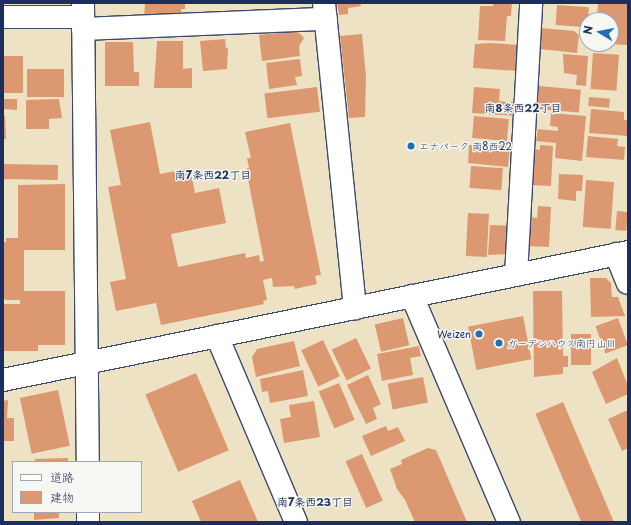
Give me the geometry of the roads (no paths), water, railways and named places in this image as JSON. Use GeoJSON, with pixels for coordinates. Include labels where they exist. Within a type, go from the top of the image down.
{"type":"FeatureCollection","features":[{"type":"Feature","properties":{"kind":"street"},"geometry":{"type":"LineString","coordinates":[[516,275],[530,3]]}},
{"type":"Feature","properties":{"kind":"street"},"geometry":{"type":"LineString","coordinates":[[3,17],[325,11],[355,308]]}},
{"type":"Feature","properties":{"kind":"street"},"geometry":{"type":"LineString","coordinates":[[83,16],[88,461]]}},
{"type":"Feature","properties":{"kind":"street"},"geometry":{"type":"LineString","coordinates":[[3,380],[622,253],[628,283]]}},
{"type":"Feature","properties":{"kind":"street"},"geometry":{"type":"LineString","coordinates":[[412,296],[509,522]]}},
{"type":"Feature","properties":{"kind":"street"},"geometry":{"type":"LineString","coordinates":[[218,336],[296,522]]}},
{"type":"Feature","properties":{"kind":"place","name":"エナパーク 南8西22"},"geometry":{"type":"Point","coordinates":[411,146]}},
{"type":"Feature","properties":{"kind":"place","name":"Weizen"},"geometry":{"type":"Point","coordinates":[479,334]}},
{"type":"Feature","properties":{"kind":"place","name":"ガーデンハウス南円山Ⅲ"},"geometry":{"type":"Point","coordinates":[499,343]}},
{"type":"Feature","properties":{"kind":"district","name":"南8条西22丁目"},"geometry":{"type":"Point","coordinates":[523,108]}},
{"type":"Feature","properties":{"kind":"district","name":"南7条西22丁目"},"geometry":{"type":"Point","coordinates":[213,175]}},
{"type":"Feature","properties":{"kind":"district","name":"南7条西23丁目"},"geometry":{"type":"Point","coordinates":[315,502]}}]}
